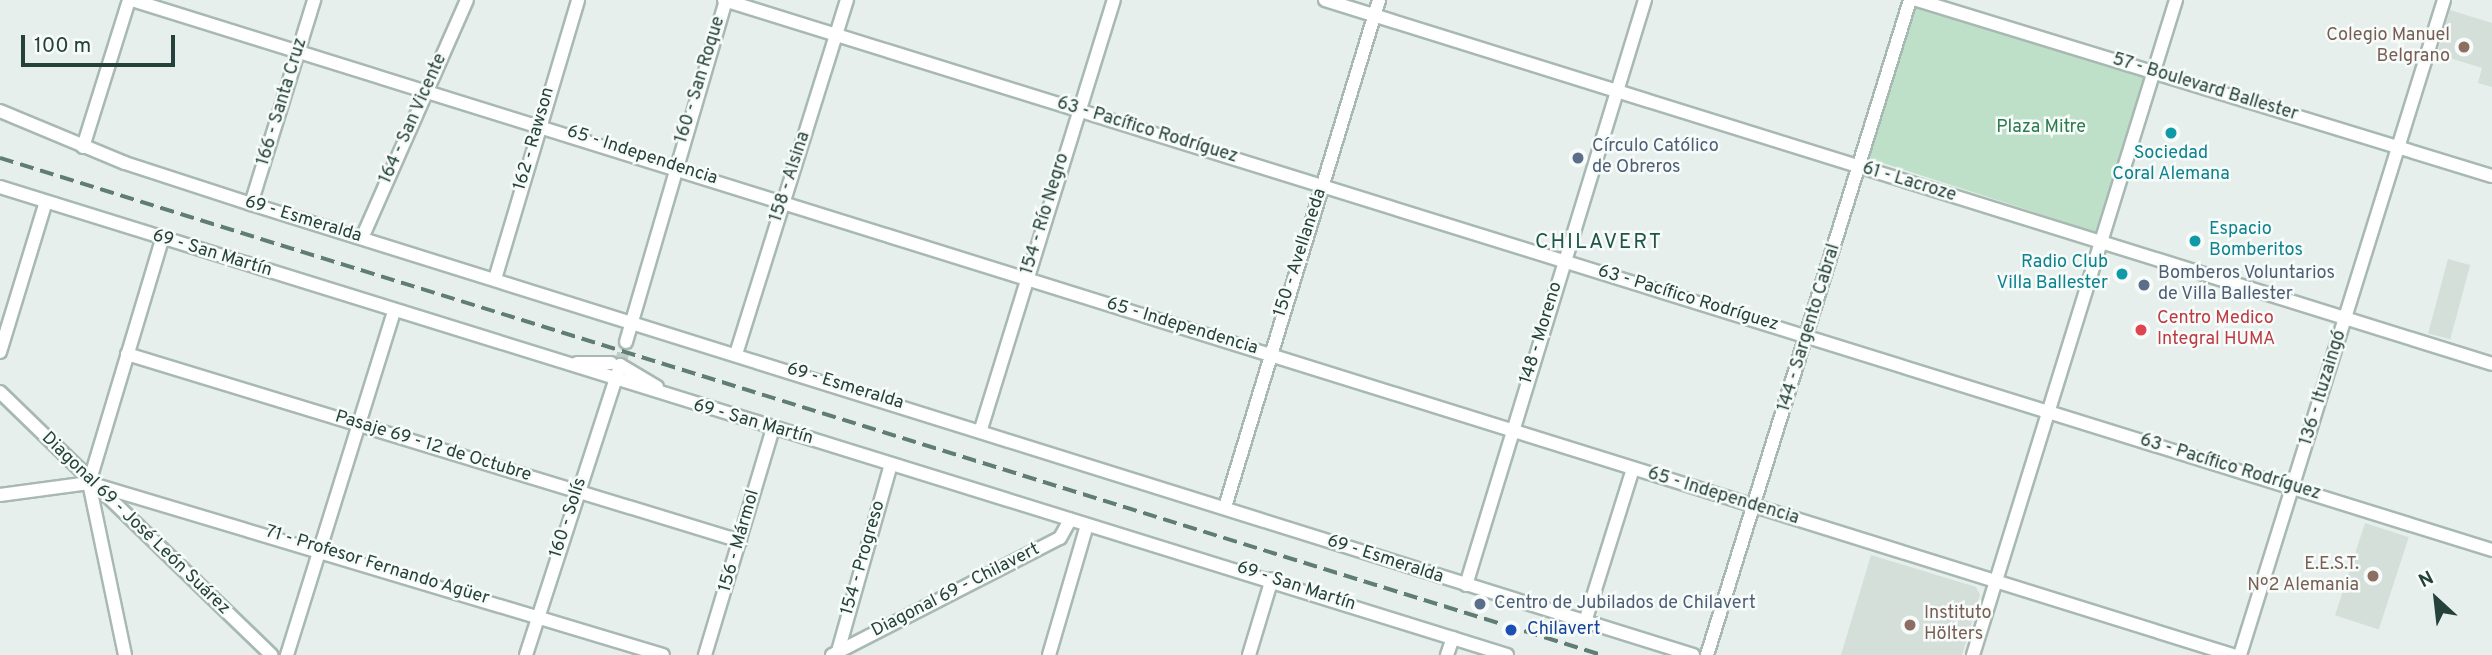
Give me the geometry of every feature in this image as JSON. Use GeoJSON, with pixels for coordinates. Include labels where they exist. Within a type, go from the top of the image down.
{"type":"FeatureCollection","features":[{"type":"Feature","properties":{"kind":"street","name":"65 - Independencia"},"geometry":{"type":"LineString","coordinates":[[130,0],[426,91],[538,122],[673,168],[2232,655]]}},
{"type":"Feature","properties":{"kind":"street"},"geometry":{"type":"LineString","coordinates":[[83,147],[130,0]]}},
{"type":"Feature","properties":{"kind":"street","name":"166 - Santa Cruz"},"geometry":{"type":"LineString","coordinates":[[251,204],[314,0]]}},
{"type":"Feature","properties":{"kind":"street","name":"164 - San Vicente"},"geometry":{"type":"LineString","coordinates":[[362,237],[467,0]]}},
{"type":"Feature","properties":{"kind":"street","name":"162 - Rawson"},"geometry":{"type":"LineString","coordinates":[[495,279],[538,122],[578,0]]}},
{"type":"Feature","properties":{"kind":"street","name":"63 - Pacífico Rodríguez"},"geometry":{"type":"LineString","coordinates":[[725,0],[2492,550]]}},
{"type":"Feature","properties":{"kind":"street","name":"160 - San Roque"},"geometry":{"type":"LineString","coordinates":[[565,299],[617,325],[622,341],[633,322],[673,168],[725,0]]}},
{"type":"Feature","properties":{"kind":"street","name":"158 - Alsina"},"geometry":{"type":"LineString","coordinates":[[736,354],[847,0]]}},
{"type":"Feature","properties":{"kind":"street","name":"154 - Río Negro"},"geometry":{"type":"LineString","coordinates":[[981,429],[1114,0]]}},
{"type":"Feature","properties":{"kind":"street","name":"61 - Lacroze"},"geometry":{"type":"LineString","coordinates":[[1325,0],[2492,364]]}},
{"type":"Feature","properties":{"kind":"street","name":"150 - Avellaneda"},"geometry":{"type":"LineString","coordinates":[[1225,507],[1379,0]]}},
{"type":"Feature","properties":{"kind":"street","name":"148 - Moreno"},"geometry":{"type":"LineString","coordinates":[[1466,585],[1644,0]]}},
{"type":"Feature","properties":{"kind":"street","name":"144 - Sargento Cabral"},"geometry":{"type":"LineString","coordinates":[[1707,655],[1910,0]]}},
{"type":"Feature","properties":{"kind":"street","name":"57 - Boulevard Ballester"},"geometry":{"type":"LineString","coordinates":[[1917,0],[2492,176]]}},
{"type":"Feature","properties":{"kind":"street"},"geometry":{"type":"LineString","coordinates":[[1973,655],[2103,244],[2176,0]]}},
{"type":"Feature","properties":{"kind":"street","name":"136 - Ituzaingó"},"geometry":{"type":"LineString","coordinates":[[2240,655],[2401,146],[2444,0]]}},
{"type":"Feature","properties":{"kind":"street","name":"69 - Esmeralda"},"geometry":{"type":"LineString","coordinates":[[0,111],[83,147],[251,204],[981,429],[1584,625],[1693,655]]}},
{"type":"Feature","properties":{"kind":"street","name":"69 - San Martín"},"geometry":{"type":"LineString","coordinates":[[0,187],[615,383],[1272,579],[1507,655]]}},
{"type":"Feature","properties":{"kind":"street"},"geometry":{"type":"LineString","coordinates":[[0,352],[46,202]]}},
{"type":"Feature","properties":{"kind":"street"},"geometry":{"type":"LineString","coordinates":[[125,655],[89,483],[162,239]]}},
{"type":"Feature","properties":{"kind":"street"},"geometry":{"type":"LineString","coordinates":[[287,655],[394,312]]}},
{"type":"Feature","properties":{"kind":"street","name":"Pasaje 69 - 12 de Octubre"},"geometry":{"type":"LineString","coordinates":[[127,354],[740,541]]}},
{"type":"Feature","properties":{"kind":"street"},"geometry":{"type":"LineString","coordinates":[[541,359],[615,364],[629,376],[684,402]]}},
{"type":"Feature","properties":{"kind":"street","name":"160 - Solís"},"geometry":{"type":"LineString","coordinates":[[526,655],[577,492],[615,383],[615,364]]}},
{"type":"Feature","properties":{"kind":"street","name":"Diagonal 69 - José León Suárez"},"geometry":{"type":"LineString","coordinates":[[0,392],[89,483],[271,655]]}},
{"type":"Feature","properties":{"kind":"street","name":"156 - Mármol"},"geometry":{"type":"LineString","coordinates":[[705,655],[773,428]]}},
{"type":"Feature","properties":{"kind":"street","name":"154 - Progreso"},"geometry":{"type":"LineString","coordinates":[[838,654],[891,464]]}},
{"type":"Feature","properties":{"kind":"street"},"geometry":{"type":"LineString","coordinates":[[1584,625],[1633,470]]}},
{"type":"Feature","properties":{"kind":"street"},"geometry":{"type":"LineString","coordinates":[[0,495],[89,483]]}},
{"type":"Feature","properties":{"kind":"street","name":"71 - Profesor Fernando Agüer"},"geometry":{"type":"LineString","coordinates":[[89,483],[320,547],[663,655]]}},
{"type":"Feature","properties":{"kind":"street","name":"Diagonal 69 - Chilavert"},"geometry":{"type":"LineString","coordinates":[[838,654],[1060,538],[1070,520]]}},
{"type":"Feature","properties":{"kind":"street"},"geometry":{"type":"LineString","coordinates":[[1049,655],[1087,525]]}},
{"type":"Feature","properties":{"kind":"street"},"geometry":{"type":"LineString","coordinates":[[1249,655],[1272,579]]}},
{"type":"Feature","properties":{"kind":"street"},"geometry":{"type":"LineString","coordinates":[[1447,655],[1453,638]]}},
{"type":"Feature","properties":{"kind":"shaded area","name":"Colegio Manuel Belgrano"},"geometry":{"type":"Polygon","coordinates":[[[2450,10],[2492,23],[2492,87],[2478,83],[2482,68],[2437,54],[2450,10]]]}},
{"type":"Feature","properties":{"kind":"shaded area"},"geometry":{"type":"Polygon","coordinates":[[[2448,259],[2470,265],[2450,339],[2428,333],[2448,259]]]}},
{"type":"Feature","properties":{"kind":"shaded area","name":"E.E.S.T. Nº2 Alemania"},"geometry":{"type":"Polygon","coordinates":[[[2365,523],[2409,537],[2379,629],[2335,615],[2365,523]]]}},
{"type":"Feature","properties":{"kind":"shaded area","name":"Instituto Hölters"},"geometry":{"type":"Polygon","coordinates":[[[1871,555],[1976,587],[1980,595],[1962,655],[1841,655],[1871,555]]]}},
{"type":"Feature","properties":{"kind":"green space","name":"Plaza Mitre"},"geometry":{"type":"Polygon","coordinates":[[[1915,1],[2149,77],[2098,233],[1864,157],[1915,1]]]}},
{"type":"Feature","properties":{"kind":"tunnel"},"geometry":{"type":"LineString","coordinates":[[620,365],[626,342]]}},
{"type":"Feature","properties":{"kind":"railway"},"geometry":{"type":"LineString","coordinates":[[0,158],[1602,655]]}},
{"type":"Feature","properties":{"kind":"place","name":"Colegio Manuel Belgrano"},"geometry":{"type":"Point","coordinates":[2464,47]}},
{"type":"Feature","properties":{"kind":"place","name":"Sociedad Coral Alemana"},"geometry":{"type":"Point","coordinates":[2171,133]}},
{"type":"Feature","properties":{"kind":"place","name":"Círculo Católico de Obreros"},"geometry":{"type":"Point","coordinates":[1578,158]}},
{"type":"Feature","properties":{"kind":"place","name":"Espacio Bomberitos"},"geometry":{"type":"Point","coordinates":[2195,241]}},
{"type":"Feature","properties":{"kind":"place","name":"Radio Club Villa Ballester"},"geometry":{"type":"Point","coordinates":[2122,274]}},
{"type":"Feature","properties":{"kind":"place","name":"Bomberos Voluntarios de Villa Ballester"},"geometry":{"type":"Point","coordinates":[2144,285]}},
{"type":"Feature","properties":{"kind":"place","name":"Centro Medico Integral HUMA"},"geometry":{"type":"Point","coordinates":[2141,330]}},
{"type":"Feature","properties":{"kind":"place","name":"E.E.S.T. Nº2 Alemania"},"geometry":{"type":"Point","coordinates":[2373,576]}},
{"type":"Feature","properties":{"kind":"place","name":"Centro de Jubilados de Chilavert"},"geometry":{"type":"Point","coordinates":[1480,604]}},
{"type":"Feature","properties":{"kind":"place","name":"Instituto Hölters"},"geometry":{"type":"Point","coordinates":[1910,625]}},
{"type":"Feature","properties":{"kind":"place","name":"Chilavert"},"geometry":{"type":"Point","coordinates":[1511,630]}},
{"type":"Feature","properties":{"kind":"district","name":"CHILAVERT"},"geometry":{"type":"Point","coordinates":[1599,243]}}]}
